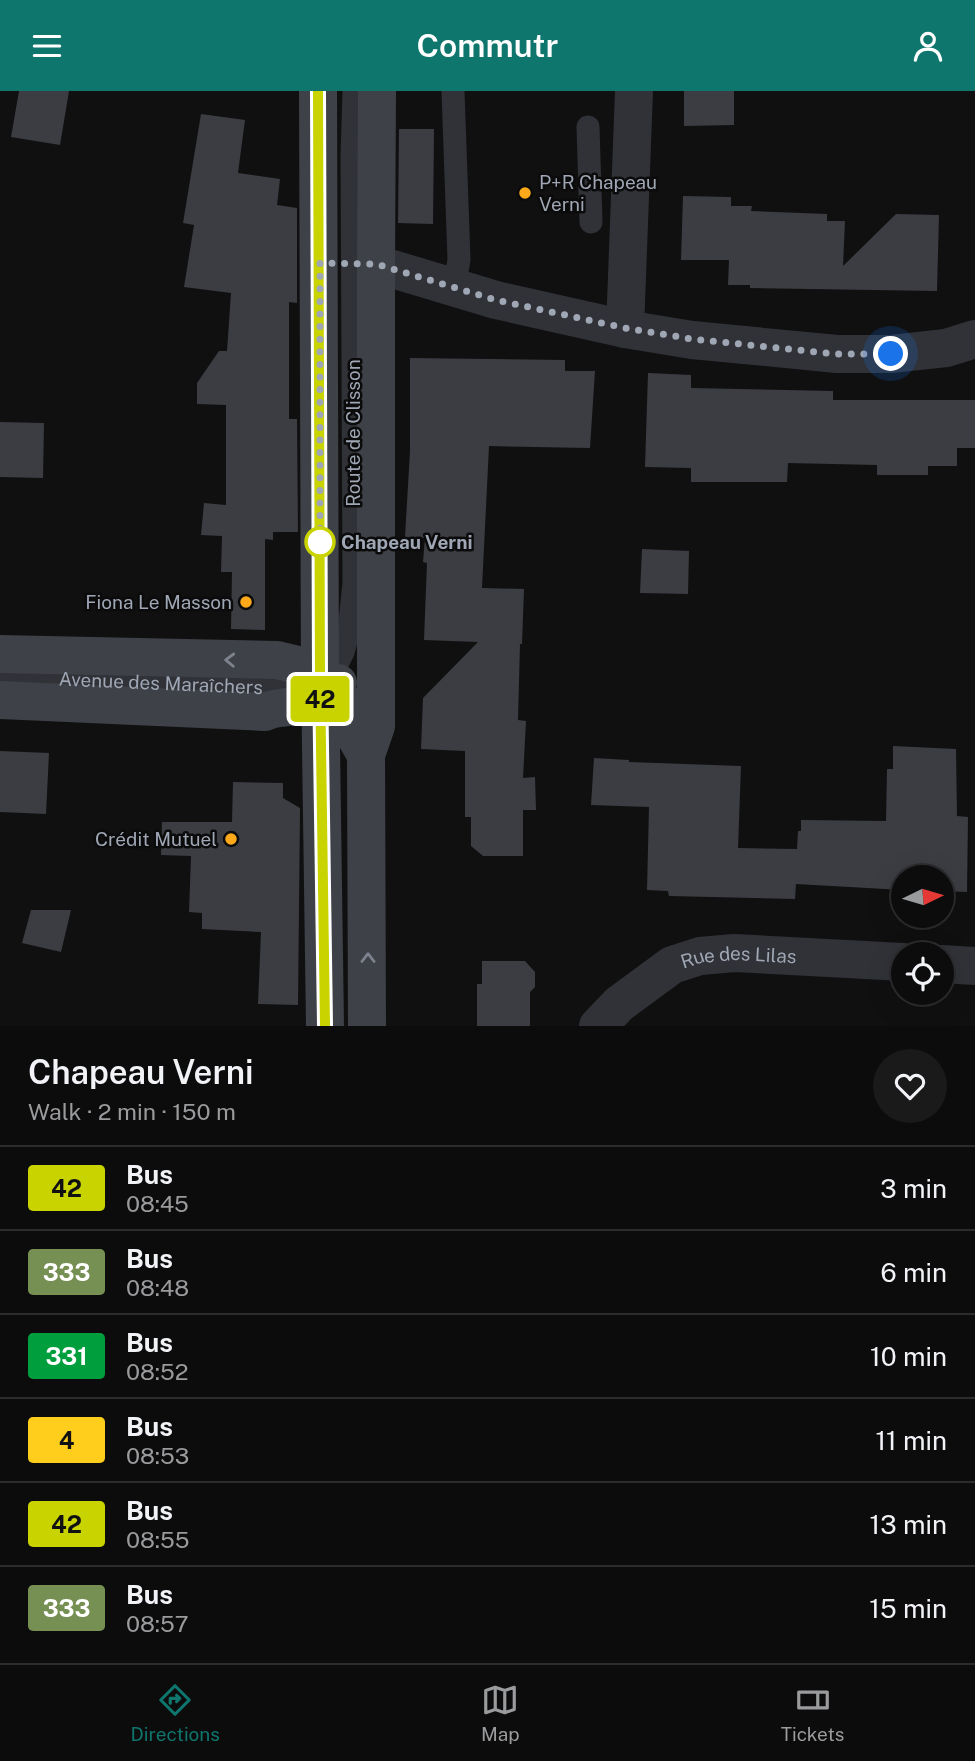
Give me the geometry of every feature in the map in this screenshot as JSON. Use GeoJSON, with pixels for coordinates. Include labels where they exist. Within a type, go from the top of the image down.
{"type":"FeatureCollection","features":[{"type":"Feature","properties":{"kind":"main road","name":"Route de Clisson"},"geometry":{"type":"LineString","coordinates":[[318,91],[349,264],[376,643],[376,726],[366,755],[368,1026]]}},
{"type":"Feature","properties":{"kind":"main road","name":"Route de Clisson"},"geometry":{"type":"LineString","coordinates":[[325,1026],[321,762],[324,684],[320,615],[349,264],[377,91]]}},
{"type":"Feature","properties":{"kind":"main road","name":"Avenue des Maraîchers"},"geometry":{"type":"LineString","coordinates":[[276,660],[307,638],[320,615]]}},
{"type":"Feature","properties":{"kind":"main road"},"geometry":{"type":"LineString","coordinates":[[324,684],[345,676],[376,643]]}},
{"type":"Feature","properties":{"kind":"main road","name":"Avenue des Maraîchers"},"geometry":{"type":"LineString","coordinates":[[0,654],[276,660],[302,666],[324,684],[288,708],[275,707],[265,712],[0,699]]}},
{"type":"Feature","properties":{"kind":"main road","name":"Route de Clisson"},"geometry":{"type":"LineString","coordinates":[[324,684],[352,718],[354,734],[366,755]]}},
{"type":"Feature","properties":{"kind":"main road","name":"Avenue des Maraîchers"},"geometry":{"type":"LineString","coordinates":[[265,712],[272,723],[301,740],[308,752],[321,762]]}},
{"type":"Feature","properties":{"kind":"street"},"geometry":{"type":"LineString","coordinates":[[625,328],[634,91]]}},
{"type":"Feature","properties":{"kind":"street"},"geometry":{"type":"LineString","coordinates":[[349,264],[496,300],[625,328],[692,339],[836,354],[891,354],[946,348],[975,339]]}},
{"type":"Feature","properties":{"kind":"street","name":"Rue des Lilas"},"geometry":{"type":"LineString","coordinates":[[598,1026],[619,1004],[663,971],[672,965],[700,956],[734,953],[891,961]]}},
{"type":"Feature","properties":{"kind":"street"},"geometry":{"type":"LineString","coordinates":[[954,965],[975,966]]}},
{"type":"Feature","properties":{"kind":"lane","name":"Route de Clisson"},"geometry":{"type":"LineString","coordinates":[[324,684],[343,652],[349,631],[354,583],[349,264],[354,91]]}},
{"type":"Feature","properties":{"kind":"lane"},"geometry":{"type":"LineString","coordinates":[[453,91],[458,260],[454,288]]}},
{"type":"Feature","properties":{"kind":"lane"},"geometry":{"type":"LineString","coordinates":[[589,127],[591,222]]}},
{"type":"Feature","properties":{"kind":"lane","name":"Avenue des Maraîchers"},"geometry":{"type":"LineString","coordinates":[[0,677],[304,689],[324,684]]}},
{"type":"Feature","properties":{"kind":"building"},"geometry":{"type":"Polygon","coordinates":[[[19,91],[69,91],[60,145],[11,137],[19,91]]]}},
{"type":"Feature","properties":{"kind":"building"},"geometry":{"type":"Polygon","coordinates":[[[684,91],[734,91],[734,125],[684,126],[684,91]]]}},
{"type":"Feature","properties":{"kind":"building"},"geometry":{"type":"Polygon","coordinates":[[[201,114],[245,120],[238,173],[280,179],[277,205],[297,208],[297,303],[289,302],[289,419],[297,419],[298,532],[273,532],[273,540],[265,539],[265,630],[231,629],[232,572],[221,572],[222,536],[201,535],[204,503],[226,505],[226,405],[197,404],[197,383],[219,351],[227,351],[231,293],[184,287],[194,225],[183,223],[201,114]]]}},
{"type":"Feature","properties":{"kind":"building"},"geometry":{"type":"Polygon","coordinates":[[[399,129],[434,129],[433,224],[398,223],[399,129]]]}},
{"type":"Feature","properties":{"kind":"building"},"geometry":{"type":"Polygon","coordinates":[[[683,196],[731,197],[731,206],[752,206],[751,211],[827,214],[827,221],[845,221],[843,266],[896,214],[939,215],[937,291],[750,288],[750,285],[728,285],[729,260],[681,260],[683,196]]]}},
{"type":"Feature","properties":{"kind":"building"},"geometry":{"type":"Polygon","coordinates":[[[410,358],[565,360],[565,371],[595,371],[590,448],[489,446],[482,588],[524,589],[518,720],[526,721],[523,778],[535,777],[536,810],[523,810],[523,856],[483,856],[471,846],[471,817],[465,817],[465,751],[421,749],[423,698],[478,642],[424,640],[427,563],[423,562],[425,538],[405,537],[410,451],[410,358]]]}},
{"type":"Feature","properties":{"kind":"building"},"geometry":{"type":"Polygon","coordinates":[[[648,373],[691,375],[691,388],[833,391],[833,400],[975,400],[975,448],[957,448],[957,466],[928,466],[928,475],[877,475],[877,465],[788,463],[787,482],[691,482],[691,468],[645,467],[648,373]]]}},
{"type":"Feature","properties":{"kind":"building"},"geometry":{"type":"Polygon","coordinates":[[[0,422],[44,423],[43,478],[0,477],[0,422]]]}},
{"type":"Feature","properties":{"kind":"building"},"geometry":{"type":"Polygon","coordinates":[[[642,549],[689,551],[688,594],[640,593],[642,549]]]}},
{"type":"Feature","properties":{"kind":"building"},"geometry":{"type":"Polygon","coordinates":[[[893,746],[956,749],[957,816],[968,817],[967,892],[954,891],[954,865],[891,865],[891,889],[796,884],[795,899],[669,896],[668,891],[647,890],[649,807],[591,805],[594,758],[741,766],[738,848],[797,849],[801,820],[886,821],[887,769],[893,769],[893,746]]]}},
{"type":"Feature","properties":{"kind":"building"},"geometry":{"type":"Polygon","coordinates":[[[0,751],[49,753],[46,814],[0,812],[0,751]]]}},
{"type":"Feature","properties":{"kind":"building"},"geometry":{"type":"Polygon","coordinates":[[[233,782],[283,783],[283,798],[300,808],[298,1005],[258,1004],[261,932],[202,929],[202,913],[189,912],[191,856],[161,855],[162,822],[232,822],[233,782]]]}},
{"type":"Feature","properties":{"kind":"building"},"geometry":{"type":"Polygon","coordinates":[[[31,910],[71,910],[61,952],[22,943],[31,910]]]}},
{"type":"Feature","properties":{"kind":"building"},"geometry":{"type":"Polygon","coordinates":[[[482,961],[525,961],[535,972],[535,987],[530,992],[530,1026],[477,1026],[477,984],[482,984],[482,961]]]}},
{"type":"Feature","properties":{"kind":"bus line","name":"42"},"geometry":{"type":"LineString","coordinates":[[318,91],[320,676],[325,1026]]}},
{"type":"Feature","properties":{"kind":"place","name":"P+R Chapeau Verni"},"geometry":{"type":"Point","coordinates":[525,193]}},
{"type":"Feature","properties":{"kind":"place","name":"Chapeau Verni"},"geometry":{"type":"Point","coordinates":[320,542]}},
{"type":"Feature","properties":{"kind":"place","name":"Fiona Le Masson"},"geometry":{"type":"Point","coordinates":[246,602]}},
{"type":"Feature","properties":{"kind":"place","name":"Crédit Mutuel"},"geometry":{"type":"Point","coordinates":[231,839]}},
{"type":"Feature","properties":{"kind":"route"},"geometry":{"type":"LineString","coordinates":[[320,542],[320,554],[320,263],[376,264],[496,300],[625,328],[692,339],[836,354],[891,354]]}}]}
